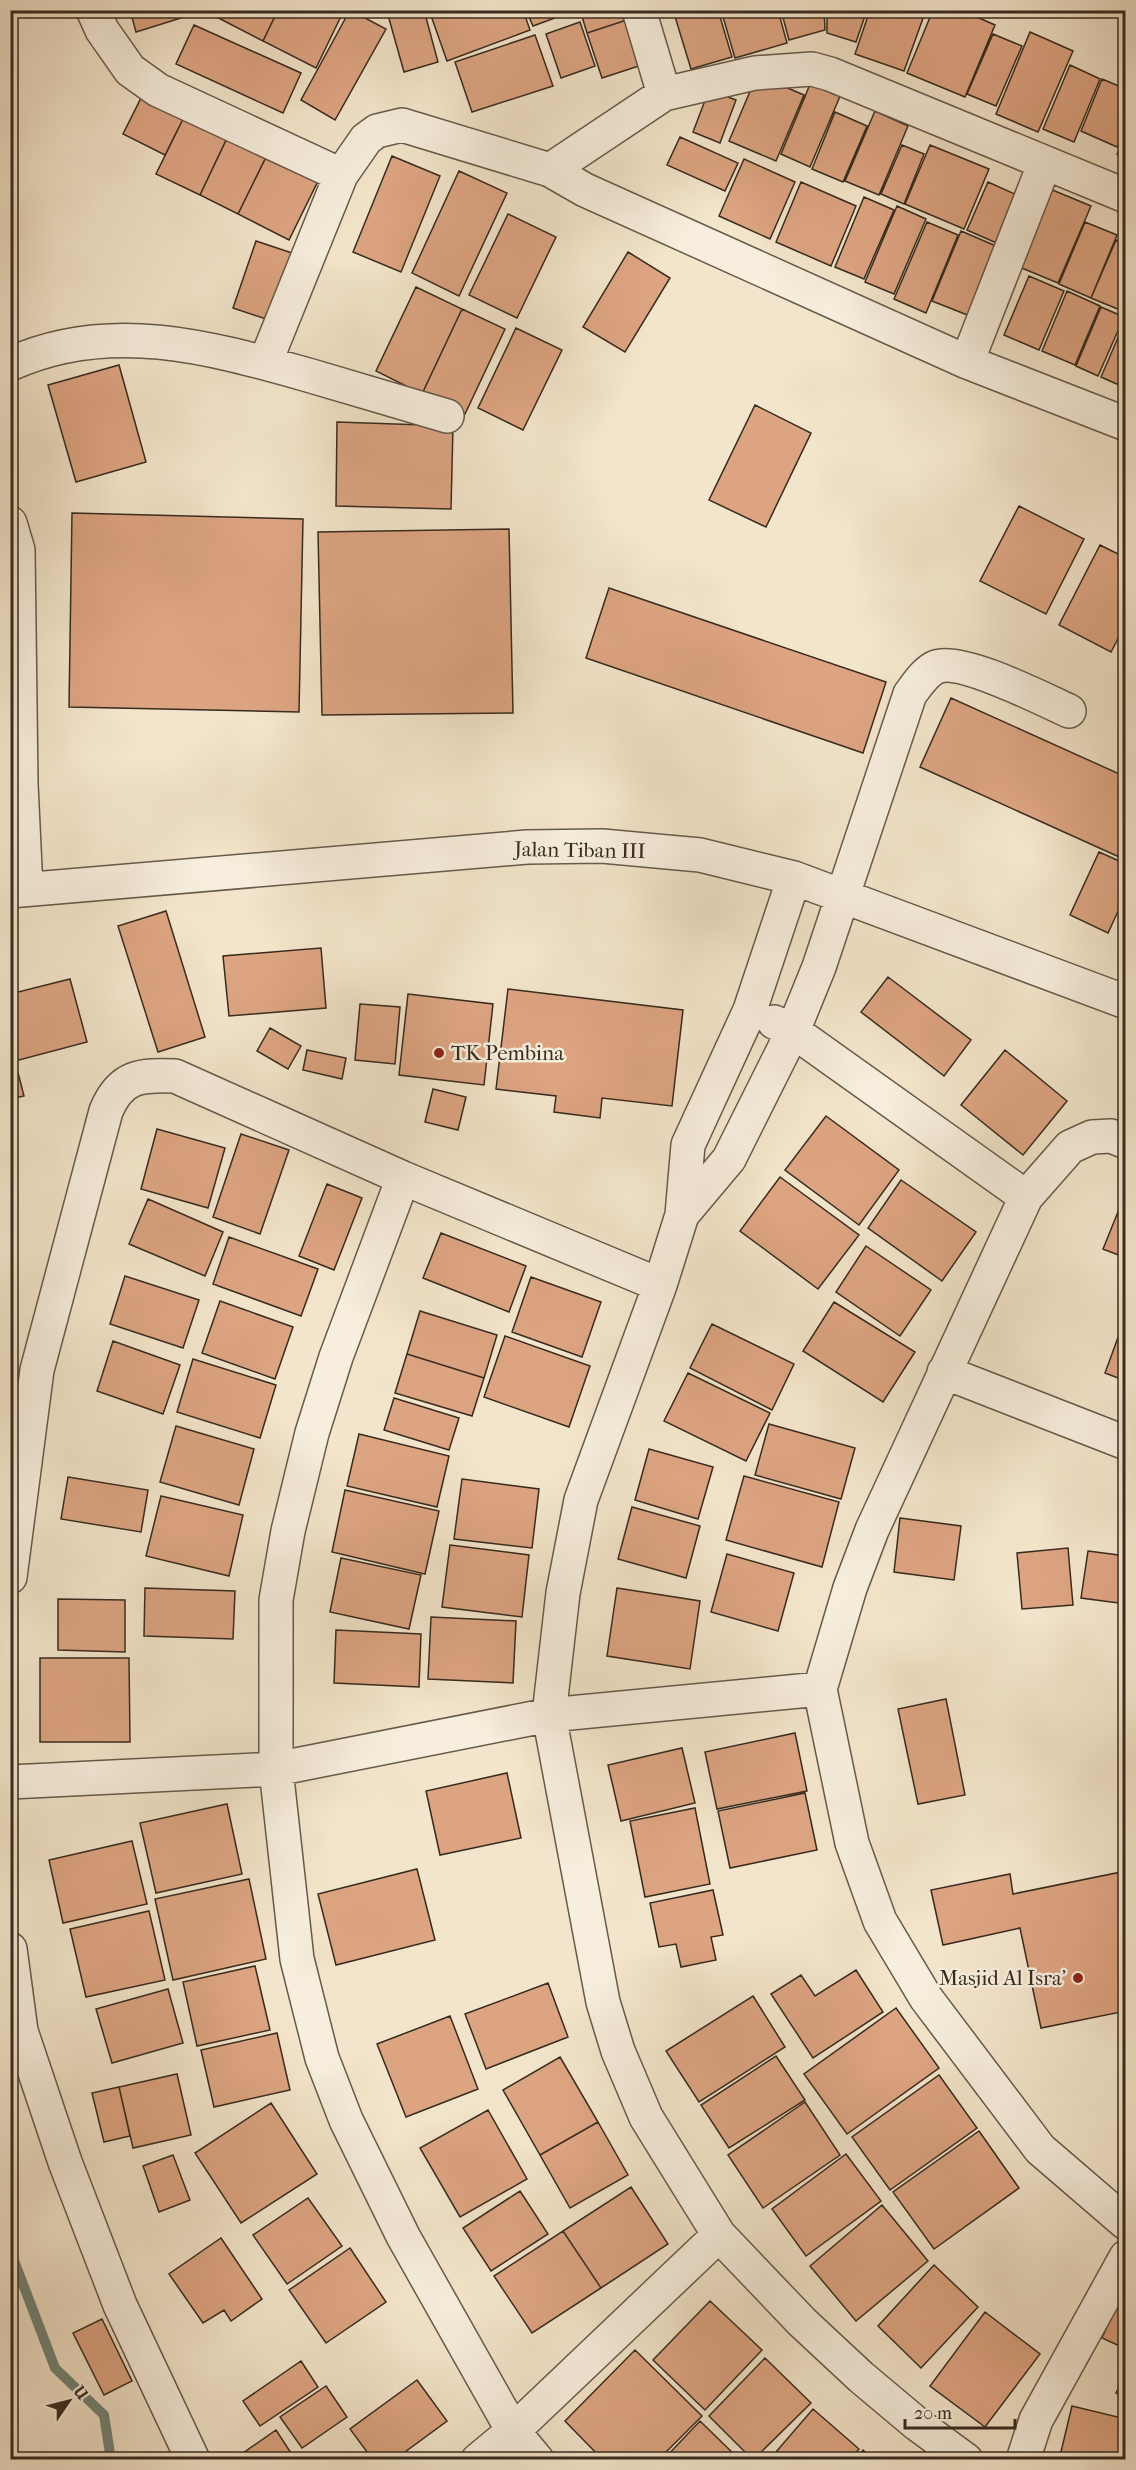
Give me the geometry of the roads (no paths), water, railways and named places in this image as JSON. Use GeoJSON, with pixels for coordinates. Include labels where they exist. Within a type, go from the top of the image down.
{"type":"FeatureCollection","features":[{"type":"Feature","properties":{"kind":"street"},"geometry":{"type":"LineString","coordinates":[[93,10],[107,37],[130,70],[158,90],[341,174]]}},
{"type":"Feature","properties":{"kind":"street"},"geometry":{"type":"LineString","coordinates":[[639,10],[664,94]]}},
{"type":"Feature","properties":{"kind":"street"},"geometry":{"type":"LineString","coordinates":[[550,170],[664,94],[755,73],[812,69],[830,74],[1044,165],[1125,196]]}},
{"type":"Feature","properties":{"kind":"street"},"geometry":{"type":"LineString","coordinates":[[265,363],[341,174],[366,139],[377,131],[402,125],[550,170],[585,190],[967,362],[1125,424]]}},
{"type":"Feature","properties":{"kind":"street"},"geometry":{"type":"LineString","coordinates":[[967,362],[1044,165]]}},
{"type":"Feature","properties":{"kind":"street"},"geometry":{"type":"LineString","coordinates":[[10,364],[74,344],[123,340],[178,342],[265,363],[447,416]]}},
{"type":"Feature","properties":{"kind":"street"},"geometry":{"type":"LineString","coordinates":[[13,541],[18,890]]}},
{"type":"Feature","properties":{"kind":"street"},"geometry":{"type":"LineString","coordinates":[[682,1215],[729,1159],[793,1031],[819,967],[910,694],[933,668],[949,666],[985,675],[1069,711]]}},
{"type":"Feature","properties":{"kind":"street","name":"Jalan Tiban III"},"geometry":{"type":"LineString","coordinates":[[18,890],[527,847],[602,846],[700,855],[795,878],[1125,1002]]}},
{"type":"Feature","properties":{"kind":"street"},"geometry":{"type":"LineString","coordinates":[[795,878],[750,1010],[688,1145],[682,1215],[660,1285],[581,1500],[563,1593],[549,1715],[588,1934],[603,2002],[618,2051],[646,2117],[719,2235],[802,2322],[861,2377],[917,2424],[966,2460]]}},
{"type":"Feature","properties":{"kind":"street"},"geometry":{"type":"LineString","coordinates":[[750,1010],[793,1031],[1026,1197]]}},
{"type":"Feature","properties":{"kind":"street"},"geometry":{"type":"LineString","coordinates":[[10,1577],[37,1370],[112,1096],[128,1081],[146,1076],[175,1076],[403,1178],[660,1285]]}},
{"type":"Feature","properties":{"kind":"street"},"geometry":{"type":"LineString","coordinates":[[1125,1142],[1111,1136],[1092,1137],[1070,1147],[1026,1197],[872,1530],[850,1588],[820,1689],[852,1843],[880,1921],[926,1998],[1040,2149],[1125,2223]]}},
{"type":"Feature","properties":{"kind":"street"},"geometry":{"type":"LineString","coordinates":[[403,1178],[336,1357],[312,1433],[288,1531],[276,1600],[276,1769],[297,1959],[322,2058],[346,2120],[403,2236],[513,2431],[537,2460]]}},
{"type":"Feature","properties":{"kind":"street"},"geometry":{"type":"LineString","coordinates":[[944,1372],[1125,1443]]}},
{"type":"Feature","properties":{"kind":"street"},"geometry":{"type":"LineString","coordinates":[[10,1782],[276,1769],[549,1715],[820,1689]]}},
{"type":"Feature","properties":{"kind":"street"},"geometry":{"type":"LineString","coordinates":[[10,1949],[21,2031],[65,2162],[120,2305],[194,2460]]}},
{"type":"Feature","properties":{"kind":"street"},"geometry":{"type":"LineString","coordinates":[[478,2460],[513,2431],[719,2235]]}},
{"type":"Feature","properties":{"kind":"street"},"geometry":{"type":"LineString","coordinates":[[1023,2460],[1036,2420],[1125,2257]]}},
{"type":"Feature","properties":{"kind":"waterway"},"geometry":{"type":"LineString","coordinates":[[10,2250],[55,2368],[104,2415],[111,2460]]}},
{"type":"Feature","properties":{"kind":"place","name":"TK Pembina"},"geometry":{"type":"Point","coordinates":[439,1053]}},
{"type":"Feature","properties":{"kind":"place","name":"Masjid Al Isra'"},"geometry":{"type":"Point","coordinates":[1078,1978]}}]}
